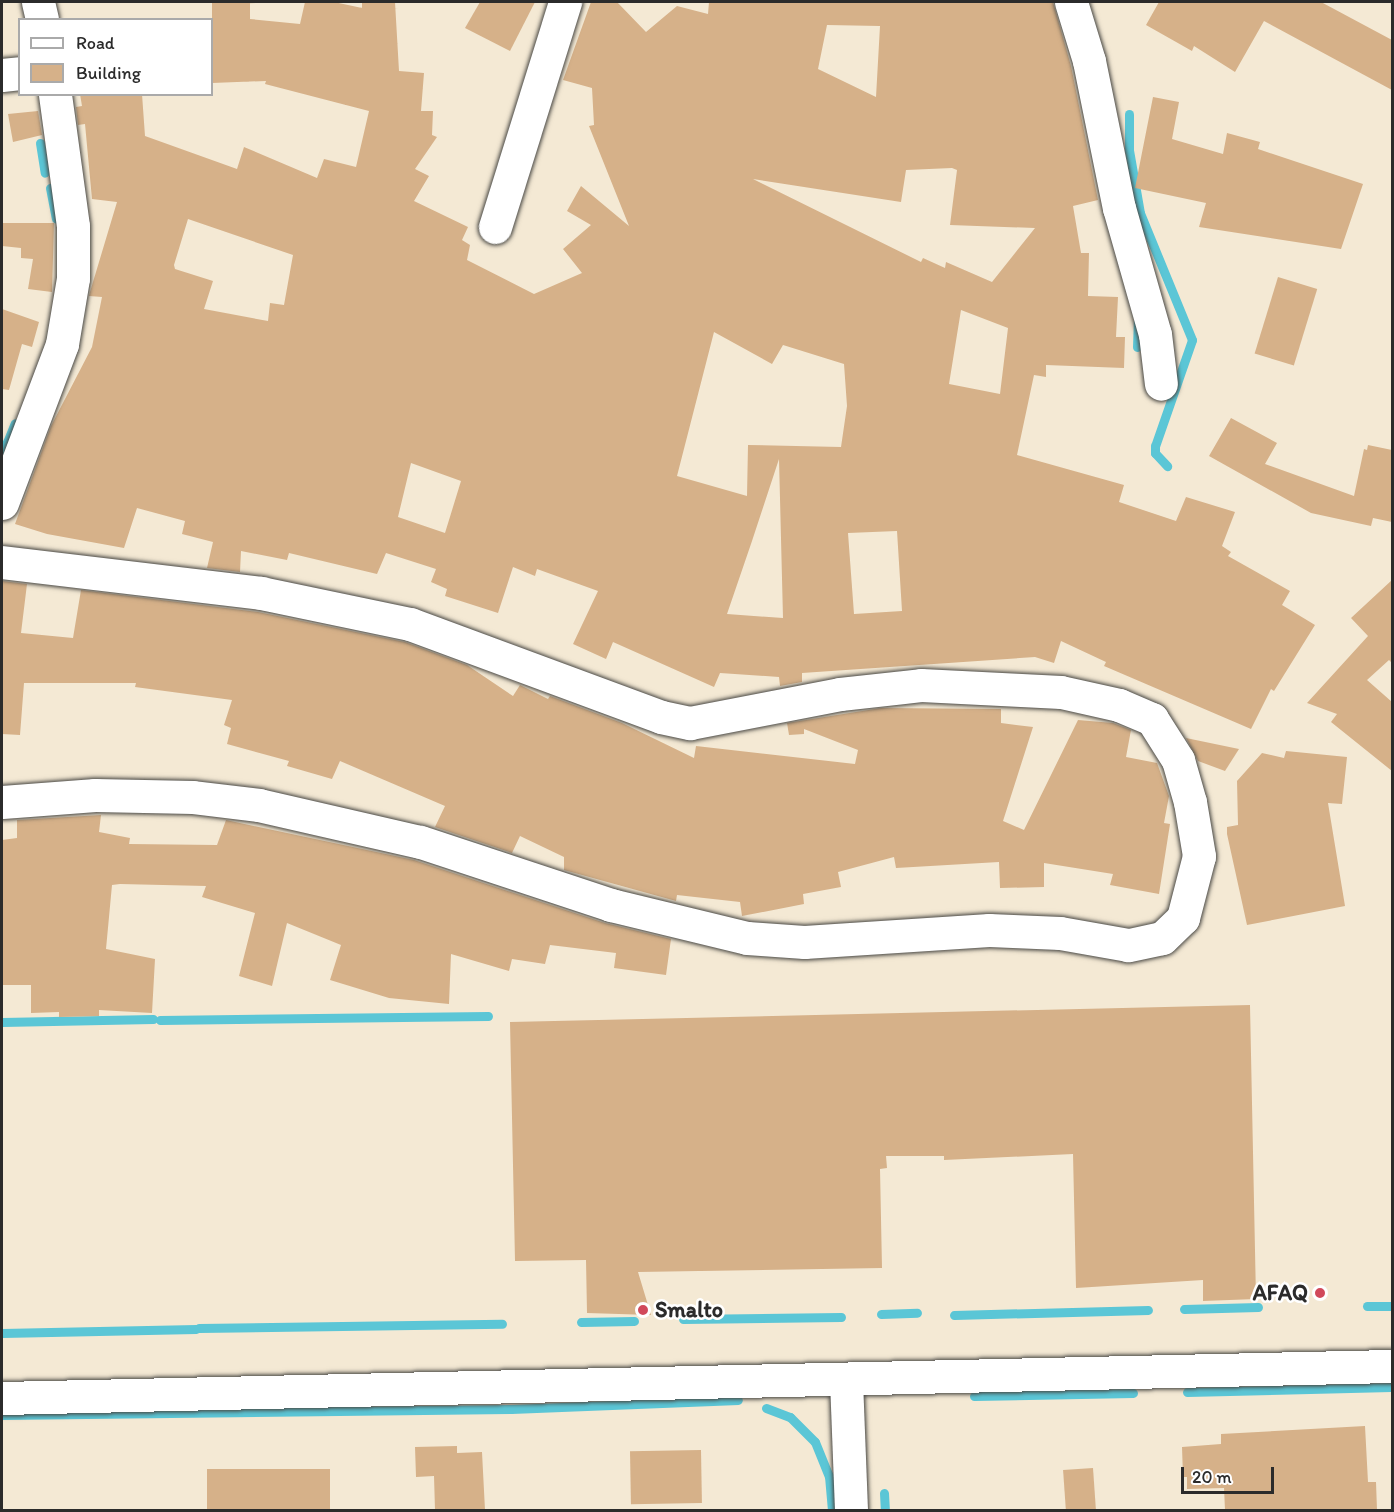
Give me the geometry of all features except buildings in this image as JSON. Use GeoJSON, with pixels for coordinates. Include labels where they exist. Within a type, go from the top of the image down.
{"type":"FeatureCollection","features":[{"type":"Feature","properties":{"kind":"street"},"geometry":{"type":"LineString","coordinates":[[38,2],[42,18]]}},
{"type":"Feature","properties":{"kind":"street"},"geometry":{"type":"LineString","coordinates":[[495,227],[566,2]]}},
{"type":"Feature","properties":{"kind":"street"},"geometry":{"type":"LineString","coordinates":[[1071,2],[1089,61],[1119,208],[1155,334],[1161,384]]}},
{"type":"Feature","properties":{"kind":"street"},"geometry":{"type":"LineString","coordinates":[[2,75],[18,73]]}},
{"type":"Feature","properties":{"kind":"street"},"geometry":{"type":"LineString","coordinates":[[2,503],[62,344],[73,278],[73,226],[55,96]]}},
{"type":"Feature","properties":{"kind":"street"},"geometry":{"type":"LineString","coordinates":[[2,562],[261,593],[410,624],[661,717],[690,723],[840,694],[921,685],[1061,692],[1119,705],[1152,719],[1178,760],[1191,802],[1199,856],[1184,918],[1162,938],[1128,945],[1060,933],[989,930],[804,942],[747,938],[611,906],[420,842],[259,805],[193,797],[94,795],[2,802]]}},
{"type":"Feature","properties":{"kind":"street"},"geometry":{"type":"LineString","coordinates":[[2,1398],[1392,1366]]}},
{"type":"Feature","properties":{"kind":"street"},"geometry":{"type":"LineString","coordinates":[[846,1380],[851,1510]]}},
{"type":"Feature","properties":{"kind":"waterway"},"geometry":{"type":"LineString","coordinates":[[1129,114],[1129,150],[1140,213],[1192,340],[1155,446],[1155,453],[1167,466]]}},
{"type":"Feature","properties":{"kind":"waterway"},"geometry":{"type":"LineString","coordinates":[[40,143],[45,173]]}},
{"type":"Feature","properties":{"kind":"waterway"},"geometry":{"type":"LineString","coordinates":[[50,188],[56,218]]}},
{"type":"Feature","properties":{"kind":"waterway"},"geometry":{"type":"LineString","coordinates":[[1137,347],[1138,321]]}},
{"type":"Feature","properties":{"kind":"waterway"},"geometry":{"type":"LineString","coordinates":[[8,440],[15,423]]}},
{"type":"Feature","properties":{"kind":"waterway"},"geometry":{"type":"LineString","coordinates":[[2,458],[7,442]]}},
{"type":"Feature","properties":{"kind":"waterway"},"geometry":{"type":"LineString","coordinates":[[160,1020],[488,1016]]}},
{"type":"Feature","properties":{"kind":"waterway"},"geometry":{"type":"LineString","coordinates":[[2,1022],[153,1019]]}},
{"type":"Feature","properties":{"kind":"waterway"},"geometry":{"type":"LineString","coordinates":[[1367,1306],[1392,1306]]}},
{"type":"Feature","properties":{"kind":"waterway"},"geometry":{"type":"LineString","coordinates":[[1184,1309],[1258,1307]]}},
{"type":"Feature","properties":{"kind":"waterway"},"geometry":{"type":"LineString","coordinates":[[954,1315],[1148,1310]]}},
{"type":"Feature","properties":{"kind":"waterway"},"geometry":{"type":"LineString","coordinates":[[881,1314],[917,1313]]}},
{"type":"Feature","properties":{"kind":"waterway"},"geometry":{"type":"LineString","coordinates":[[683,1319],[841,1317]]}},
{"type":"Feature","properties":{"kind":"waterway"},"geometry":{"type":"LineString","coordinates":[[581,1322],[634,1321]]}},
{"type":"Feature","properties":{"kind":"waterway"},"geometry":{"type":"LineString","coordinates":[[199,1328],[502,1324]]}},
{"type":"Feature","properties":{"kind":"waterway"},"geometry":{"type":"LineString","coordinates":[[2,1333],[196,1329]]}},
{"type":"Feature","properties":{"kind":"waterway"},"geometry":{"type":"LineString","coordinates":[[1187,1392],[1391,1387]]}},
{"type":"Feature","properties":{"kind":"waterway"},"geometry":{"type":"LineString","coordinates":[[974,1396],[1133,1393]]}},
{"type":"Feature","properties":{"kind":"waterway"},"geometry":{"type":"LineString","coordinates":[[2,1415],[511,1409],[738,1400]]}},
{"type":"Feature","properties":{"kind":"waterway"},"geometry":{"type":"LineString","coordinates":[[766,1408],[790,1417],[815,1442],[829,1476],[832,1510]]}},
{"type":"Feature","properties":{"kind":"waterway"},"geometry":{"type":"LineString","coordinates":[[884,1493],[885,1510]]}},
{"type":"Feature","properties":{"kind":"place","name":"AFAQ"},"geometry":{"type":"Point","coordinates":[1320,1293]}},
{"type":"Feature","properties":{"kind":"place","name":"Smalto"},"geometry":{"type":"Point","coordinates":[643,1310]}}]}
